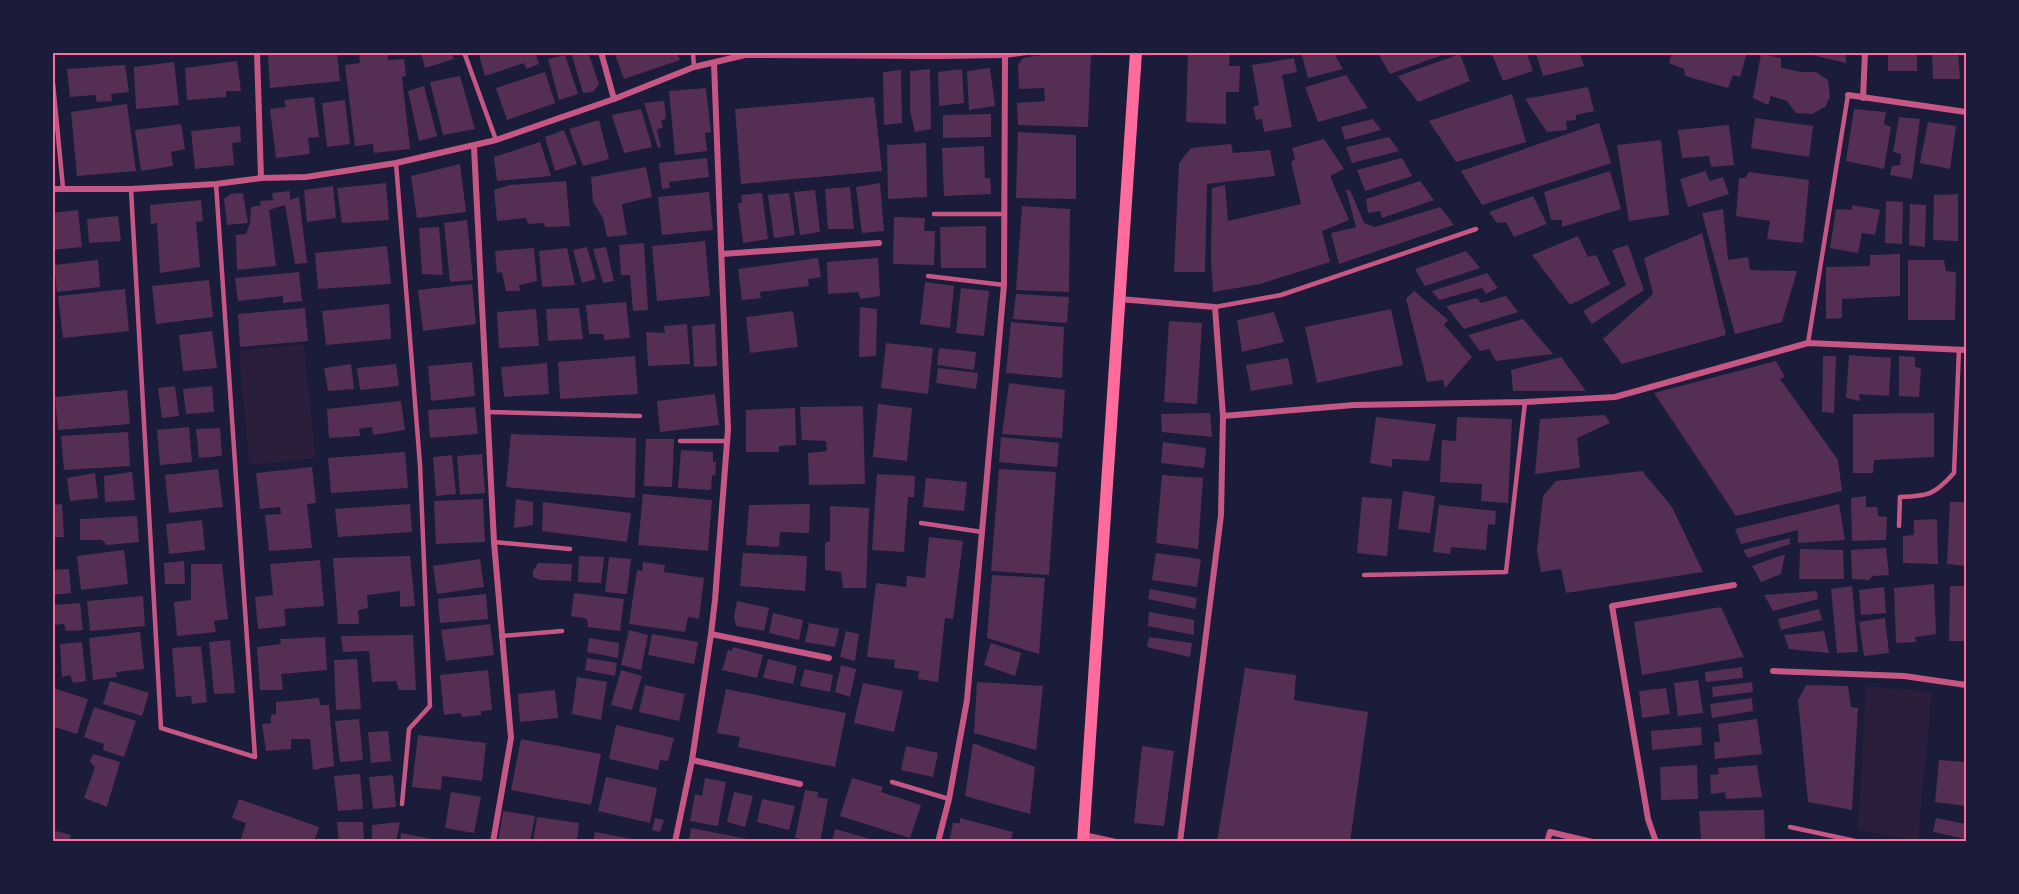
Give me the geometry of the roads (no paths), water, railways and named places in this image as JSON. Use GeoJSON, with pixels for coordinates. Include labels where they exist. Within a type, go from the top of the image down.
{"type":"FeatureCollection","features":[{"type":"Feature","properties":{"kind":"main road"},"geometry":{"type":"LineString","coordinates":[[1083,838],[1136,52]]}},
{"type":"Feature","properties":{"kind":"street"},"geometry":{"type":"LineString","coordinates":[[257,52],[261,178]]}},
{"type":"Feature","properties":{"kind":"street"},"geometry":{"type":"LineString","coordinates":[[601,52],[614,99]]}},
{"type":"Feature","properties":{"kind":"street"},"geometry":{"type":"LineString","coordinates":[[52,189],[131,189],[216,184],[261,178],[306,177],[396,163],[474,147],[614,99],[694,67],[745,55],[1005,56],[1027,52]]}},
{"type":"Feature","properties":{"kind":"street"},"geometry":{"type":"LineString","coordinates":[[1863,98],[1865,52]]}},
{"type":"Feature","properties":{"kind":"street"},"geometry":{"type":"LineString","coordinates":[[938,842],[949,799],[967,700],[1004,285],[1005,56]]}},
{"type":"Feature","properties":{"kind":"street"},"geometry":{"type":"LineString","coordinates":[[675,842],[692,760],[711,634],[728,441],[714,63]]}},
{"type":"Feature","properties":{"kind":"street"},"geometry":{"type":"LineString","coordinates":[[1848,95],[1966,112]]}},
{"type":"Feature","properties":{"kind":"street"},"geometry":{"type":"LineString","coordinates":[[474,147],[494,542],[511,738],[493,842]]}},
{"type":"Feature","properties":{"kind":"street"},"geometry":{"type":"LineString","coordinates":[[722,254],[879,243]]}},
{"type":"Feature","properties":{"kind":"street"},"geometry":{"type":"LineString","coordinates":[[1119,299],[1215,306],[1223,416],[1221,515],[1180,842]]}},
{"type":"Feature","properties":{"kind":"street"},"geometry":{"type":"LineString","coordinates":[[1223,416],[1354,405],[1525,402],[1615,397],[1808,342],[1966,350]]}},
{"type":"Feature","properties":{"kind":"street"},"geometry":{"type":"LineString","coordinates":[[1656,842],[1647,819],[1612,606],[1734,585]]}},
{"type":"Feature","properties":{"kind":"street"},"geometry":{"type":"LineString","coordinates":[[711,634],[829,658]]}},
{"type":"Feature","properties":{"kind":"street"},"geometry":{"type":"LineString","coordinates":[[1773,671],[1904,676],[1966,685]]}},
{"type":"Feature","properties":{"kind":"street"},"geometry":{"type":"LineString","coordinates":[[692,760],[800,783]]}},
{"type":"Feature","properties":{"kind":"street"},"geometry":{"type":"LineString","coordinates":[[1547,842],[1550,832],[1592,842]]}},
{"type":"Feature","properties":{"kind":"street"},"geometry":{"type":"LineString","coordinates":[[1083,838],[1116,842]]}},
{"type":"Feature","properties":{"kind":"lane"},"geometry":{"type":"LineString","coordinates":[[464,52],[496,140]]}},
{"type":"Feature","properties":{"kind":"lane"},"geometry":{"type":"LineString","coordinates":[[693,52],[694,67]]}},
{"type":"Feature","properties":{"kind":"lane"},"geometry":{"type":"LineString","coordinates":[[52,73],[63,188]]}},
{"type":"Feature","properties":{"kind":"lane"},"geometry":{"type":"LineString","coordinates":[[1808,342],[1848,95]]}},
{"type":"Feature","properties":{"kind":"lane"},"geometry":{"type":"LineString","coordinates":[[396,163],[420,465],[430,706],[409,729],[402,804]]}},
{"type":"Feature","properties":{"kind":"lane"},"geometry":{"type":"LineString","coordinates":[[131,189],[161,728],[255,757],[216,184]]}},
{"type":"Feature","properties":{"kind":"lane"},"geometry":{"type":"LineString","coordinates":[[934,214],[1004,214]]}},
{"type":"Feature","properties":{"kind":"lane"},"geometry":{"type":"LineString","coordinates":[[1215,306],[1281,295],[1476,229]]}},
{"type":"Feature","properties":{"kind":"lane"},"geometry":{"type":"LineString","coordinates":[[928,276],[1004,285]]}},
{"type":"Feature","properties":{"kind":"lane"},"geometry":{"type":"LineString","coordinates":[[1899,526],[1900,497],[1922,497],[1938,490],[1954,473],[1959,349]]}},
{"type":"Feature","properties":{"kind":"lane"},"geometry":{"type":"LineString","coordinates":[[1364,575],[1506,572],[1525,402]]}},
{"type":"Feature","properties":{"kind":"lane"},"geometry":{"type":"LineString","coordinates":[[488,412],[640,416]]}},
{"type":"Feature","properties":{"kind":"lane"},"geometry":{"type":"LineString","coordinates":[[680,441],[728,441]]}},
{"type":"Feature","properties":{"kind":"lane"},"geometry":{"type":"LineString","coordinates":[[921,523],[982,532]]}},
{"type":"Feature","properties":{"kind":"lane"},"geometry":{"type":"LineString","coordinates":[[494,542],[570,549]]}},
{"type":"Feature","properties":{"kind":"lane"},"geometry":{"type":"LineString","coordinates":[[501,636],[562,631]]}},
{"type":"Feature","properties":{"kind":"lane"},"geometry":{"type":"LineString","coordinates":[[892,782],[949,799]]}},
{"type":"Feature","properties":{"kind":"lane"},"geometry":{"type":"LineString","coordinates":[[1790,827],[1860,842]]}}]}
